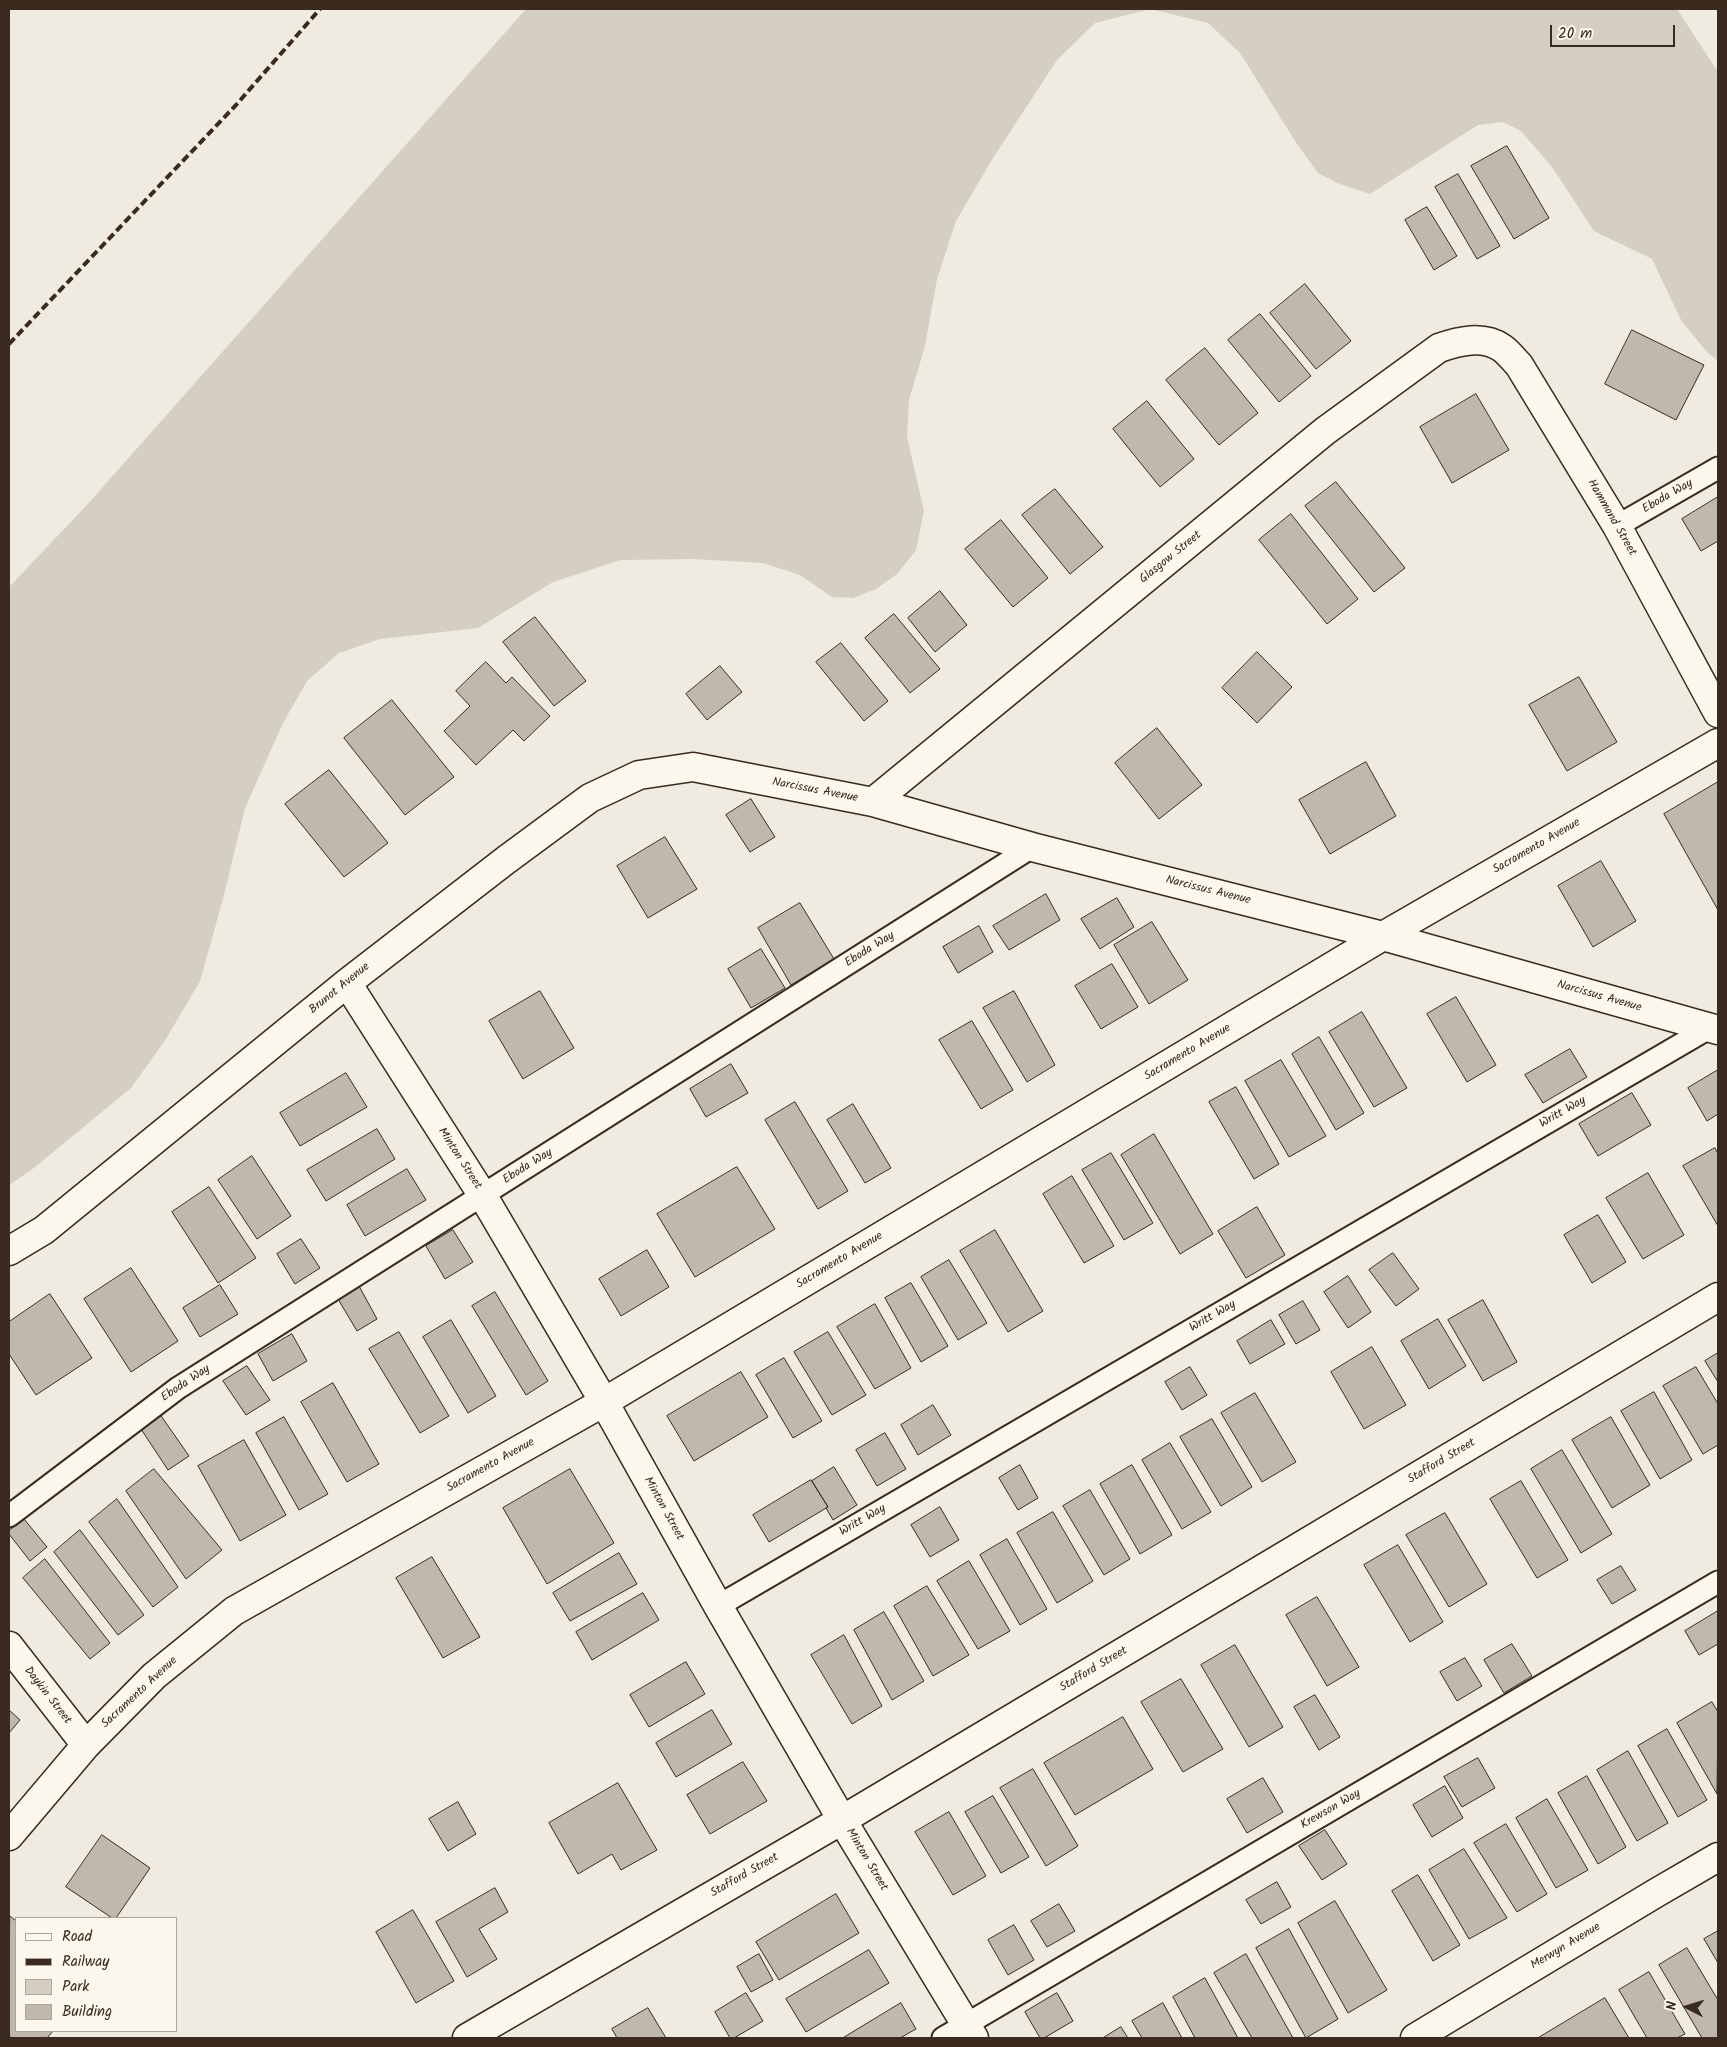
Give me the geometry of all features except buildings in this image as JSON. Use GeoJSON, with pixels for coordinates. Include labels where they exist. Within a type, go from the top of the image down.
{"type":"FeatureCollection","features":[{"type":"Feature","properties":{"kind":"street","name":"Hammond Street"},"geometry":{"type":"LineString","coordinates":[[1484,340],[1502,348],[1519,365],[1617,526],[1718,713]]}},
{"type":"Feature","properties":{"kind":"street","name":"Glasgow Street"},"geometry":{"type":"LineString","coordinates":[[873,802],[1325,431],[1440,348],[1460,341],[1484,340]]}},
{"type":"Feature","properties":{"kind":"street","name":"Sacramento Avenue"},"geometry":{"type":"LineString","coordinates":[[9,1836],[86,1745],[154,1676],[234,1611],[604,1402],[1383,936],[1718,743]]}},
{"type":"Feature","properties":{"kind":"street","name":"Narcissus Avenue"},"geometry":{"type":"LineString","coordinates":[[693,767],[873,802],[1032,847],[1383,936],[1713,1029]]}},
{"type":"Feature","properties":{"kind":"street","name":"Brunot Avenue"},"geometry":{"type":"LineString","coordinates":[[9,1251],[44,1230],[347,983],[506,860],[590,798],[639,775],[693,767]]}},
{"type":"Feature","properties":{"kind":"street","name":"Minton Street"},"geometry":{"type":"LineString","coordinates":[[347,983],[482,1196],[604,1402],[718,1606],[842,1820],[961,2034]]}},
{"type":"Feature","properties":{"kind":"street","name":"Stafford Street"},"geometry":{"type":"LineString","coordinates":[[467,2038],[842,1820],[1718,1297]]}},
{"type":"Feature","properties":{"kind":"street","name":"Daykin Street"},"geometry":{"type":"LineString","coordinates":[[9,1646],[86,1745]]}},
{"type":"Feature","properties":{"kind":"street","name":"Merwyn Avenue"},"geometry":{"type":"LineString","coordinates":[[1415,2038],[1718,1857]]}},
{"type":"Feature","properties":{"kind":"lane","name":"Eboda Way"},"geometry":{"type":"LineString","coordinates":[[1617,526],[1718,468]]}},
{"type":"Feature","properties":{"kind":"lane","name":"Eboda Way"},"geometry":{"type":"LineString","coordinates":[[9,1516],[178,1388],[1032,847]]}},
{"type":"Feature","properties":{"kind":"lane","name":"Writt Way"},"geometry":{"type":"LineString","coordinates":[[718,1606],[1713,1029]]}},
{"type":"Feature","properties":{"kind":"lane","name":"Krewson Way"},"geometry":{"type":"LineString","coordinates":[[961,2034],[1718,1582]]}},
{"type":"Feature","properties":{"kind":"green space"},"geometry":{"type":"Polygon","coordinates":[[[526,9],[1150,9],[1095,23],[1057,60],[993,158],[956,221],[937,279],[925,346],[909,400],[907,437],[924,511],[916,550],[897,574],[876,589],[853,598],[832,597],[800,575],[763,563],[693,559],[621,560],[553,582],[478,628],[380,639],[339,653],[307,681],[283,723],[245,808],[223,899],[200,981],[166,1039],[131,1088],[30,1171],[9,1185],[9,587],[86,506],[526,9]]]}},
{"type":"Feature","properties":{"kind":"green space"},"geometry":{"type":"Polygon","coordinates":[[[1150,9],[1677,9],[1718,72],[1718,361],[1707,352],[1682,322],[1652,259],[1594,231],[1552,167],[1521,131],[1503,122],[1478,125],[1370,194],[1337,183],[1318,173],[1295,141],[1240,53],[1208,23],[1150,9]]]}},
{"type":"Feature","properties":{"kind":"railway"},"geometry":{"type":"LineString","coordinates":[[9,344],[236,105],[320,9]]}}]}
